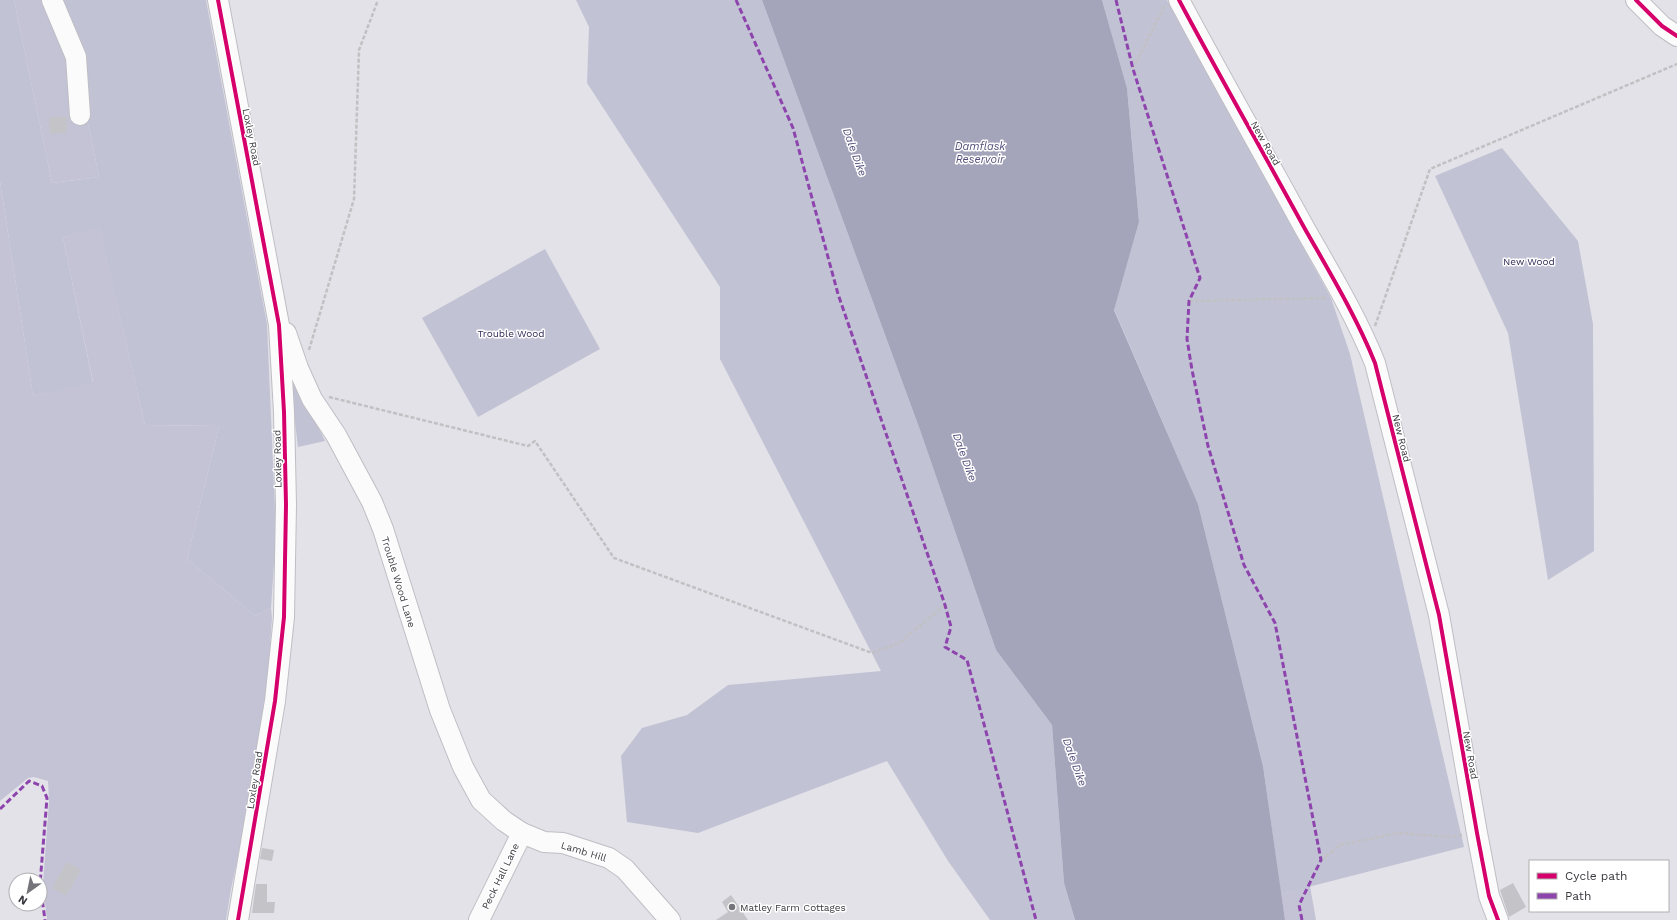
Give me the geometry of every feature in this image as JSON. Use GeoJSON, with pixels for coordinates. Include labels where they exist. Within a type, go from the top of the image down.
{"type":"FeatureCollection","features":[{"type":"Feature","properties":{"kind":"street"},"geometry":{"type":"LineString","coordinates":[[52,0],[76,57],[80,115]]}},
{"type":"Feature","properties":{"kind":"street","name":"Loxley Road"},"geometry":{"type":"LineString","coordinates":[[218,0],[278,325],[284,412],[286,505],[284,617],[275,701],[238,920]]}},
{"type":"Feature","properties":{"kind":"street","name":"New Road"},"geometry":{"type":"LineString","coordinates":[[1173,0],[1230,96],[1342,294],[1366,340],[1374,364],[1439,615],[1489,896],[1498,920]]}},
{"type":"Feature","properties":{"kind":"street"},"geometry":{"type":"LineString","coordinates":[[1636,0],[1662,26],[1677,36]]}},
{"type":"Feature","properties":{"kind":"street","name":"Trouble Wood Lane"},"geometry":{"type":"LineString","coordinates":[[278,325],[286,331],[298,368],[312,399],[336,435],[372,502],[383,529],[440,710],[462,767],[481,800],[504,821],[522,833]]}},
{"type":"Feature","properties":{"kind":"street","name":"Peck Hall Lane"},"geometry":{"type":"LineString","coordinates":[[479,920],[522,833]]}},
{"type":"Feature","properties":{"kind":"street","name":"Lamb Hill"},"geometry":{"type":"LineString","coordinates":[[522,833],[544,842],[563,843],[609,858],[625,869],[670,920]]}},
{"type":"Feature","properties":{"kind":"path"},"geometry":{"type":"LineString","coordinates":[[298,368],[305,364],[354,199],[359,50],[378,0]]}},
{"type":"Feature","properties":{"kind":"path"},"geometry":{"type":"LineString","coordinates":[[1133,69],[1173,0]]}},
{"type":"Feature","properties":{"kind":"path"},"geometry":{"type":"LineString","coordinates":[[1366,340],[1372,336],[1430,169],[1677,64]]}},
{"type":"Feature","properties":{"kind":"path"},"geometry":{"type":"LineString","coordinates":[[1189,301],[1331,298],[1342,294]]}},
{"type":"Feature","properties":{"kind":"path"},"geometry":{"type":"LineString","coordinates":[[312,399],[322,395],[528,446],[535,442],[614,558],[872,653],[899,643],[946,605]]}},
{"type":"Feature","properties":{"kind":"path"},"geometry":{"type":"LineString","coordinates":[[1321,860],[1340,845],[1398,833],[1450,837],[1477,833]]}},
{"type":"Feature","properties":{"kind":"shaded area"},"geometry":{"type":"Polygon","coordinates":[[[14,0],[63,0],[99,177],[52,183],[14,0]]]}},
{"type":"Feature","properties":{"kind":"shaded area"},"geometry":{"type":"Polygon","coordinates":[[[0,181],[33,396],[93,382],[63,238],[99,226],[145,425],[219,426],[187,559],[255,616],[271,608],[272,618],[266,700],[249,806],[231,889],[226,920],[47,920],[48,872],[44,872],[49,801],[48,781],[34,777],[28,778],[0,801],[0,181]]]}},
{"type":"Feature","properties":{"kind":"shaded area"},"geometry":{"type":"Polygon","coordinates":[[[1310,886],[1316,920],[1285,920],[1281,894],[1310,886]]]}},
{"type":"Feature","properties":{"kind":"green space"},"geometry":{"type":"Polygon","coordinates":[[[0,0],[14,0],[52,183],[99,177],[63,0],[206,0],[267,324],[276,533],[271,608],[255,616],[187,559],[219,426],[145,425],[99,227],[63,238],[93,383],[33,396],[0,181],[0,0]]]}},
{"type":"Feature","properties":{"kind":"green space"},"geometry":{"type":"Polygon","coordinates":[[[576,0],[762,0],[920,430],[996,650],[1052,725],[1064,883],[1075,920],[990,920],[948,861],[887,761],[698,833],[627,822],[621,756],[642,728],[687,715],[728,685],[881,671],[720,359],[720,287],[587,83],[589,27],[576,0]]]}},
{"type":"Feature","properties":{"kind":"green space"},"geometry":{"type":"Polygon","coordinates":[[[1102,0],[1167,0],[1331,298],[1350,354],[1464,847],[1281,894],[1263,766],[1198,504],[1114,309],[1139,222],[1127,88],[1102,0]]]}},
{"type":"Feature","properties":{"kind":"green space","name":"New Wood"},"geometry":{"type":"Polygon","coordinates":[[[1502,148],[1578,241],[1593,324],[1594,551],[1548,580],[1508,333],[1435,176],[1502,148]]]}},
{"type":"Feature","properties":{"kind":"green space","name":"Trouble Wood"},"geometry":{"type":"Polygon","coordinates":[[[545,249],[600,349],[478,417],[422,318],[545,249]]]}},
{"type":"Feature","properties":{"kind":"green space"},"geometry":{"type":"Polygon","coordinates":[[[288,364],[325,441],[298,447],[288,364]]]}},
{"type":"Feature","properties":{"kind":"water","name":"Damflask Reservoir"},"geometry":{"type":"Polygon","coordinates":[[[762,0],[1102,0],[1127,88],[1139,222],[1114,310],[1198,504],[1263,766],[1285,920],[1075,920],[1064,883],[1052,725],[996,650],[920,430],[762,0]]]}},
{"type":"Feature","properties":{"kind":"building"},"geometry":{"type":"Polygon","coordinates":[[[49,117],[67,117],[67,133],[50,134],[49,117]]]}},
{"type":"Feature","properties":{"kind":"building"},"geometry":{"type":"Polygon","coordinates":[[[262,848],[274,850],[272,861],[260,859],[262,848]]]}},
{"type":"Feature","properties":{"kind":"building"},"geometry":{"type":"Polygon","coordinates":[[[67,862],[81,870],[66,896],[52,888],[67,862]]]}},
{"type":"Feature","properties":{"kind":"building"},"geometry":{"type":"Polygon","coordinates":[[[1513,883],[1526,907],[1509,917],[1500,890],[1513,883]]]}},
{"type":"Feature","properties":{"kind":"building"},"geometry":{"type":"Polygon","coordinates":[[[256,884],[267,884],[267,902],[275,902],[274,913],[252,913],[256,884]]]}},
{"type":"Feature","properties":{"kind":"building","name":"Matley Farm Cottages"},"geometry":{"type":"Polygon","coordinates":[[[731,895],[748,920],[716,920],[728,912],[722,902],[731,895]]]}},
{"type":"Feature","properties":{"kind":"marked path"},"geometry":{"type":"LineString","coordinates":[[736,0],[793,128],[838,294],[945,605],[951,627],[945,647],[967,660],[1036,920]]}},
{"type":"Feature","properties":{"kind":"marked path"},"geometry":{"type":"LineString","coordinates":[[1116,0],[1133,69],[1200,278],[1189,301],[1187,339],[1208,446],[1244,565],[1275,623],[1321,860],[1299,905],[1302,920]]}},
{"type":"Feature","properties":{"kind":"marked path"},"geometry":{"type":"LineString","coordinates":[[0,809],[29,781],[42,786],[47,798],[40,884],[45,920]]}},
{"type":"Feature","properties":{"kind":"cycle path"},"geometry":{"type":"LineString","coordinates":[[218,0],[279,325],[284,412],[286,505],[284,617],[275,701],[238,920]]}},
{"type":"Feature","properties":{"kind":"cycle path"},"geometry":{"type":"LineString","coordinates":[[1179,0],[1360,328],[1375,363],[1439,615],[1489,896],[1498,920]]}},
{"type":"Feature","properties":{"kind":"cycle path"},"geometry":{"type":"LineString","coordinates":[[1636,0],[1662,26],[1677,36]]}},
{"type":"Feature","properties":{"kind":"place","name":"Matley Farm Cottages"},"geometry":{"type":"Point","coordinates":[732,907]}},
{"type":"Feature","properties":{"kind":"water label","name":"Dale Dike"},"geometry":{"type":"Point","coordinates":[855,152]}},
{"type":"Feature","properties":{"kind":"water label","name":"Dale Dike"},"geometry":{"type":"Point","coordinates":[965,457]}},
{"type":"Feature","properties":{"kind":"water label","name":"Dale Dike"},"geometry":{"type":"Point","coordinates":[1075,762]}}]}
